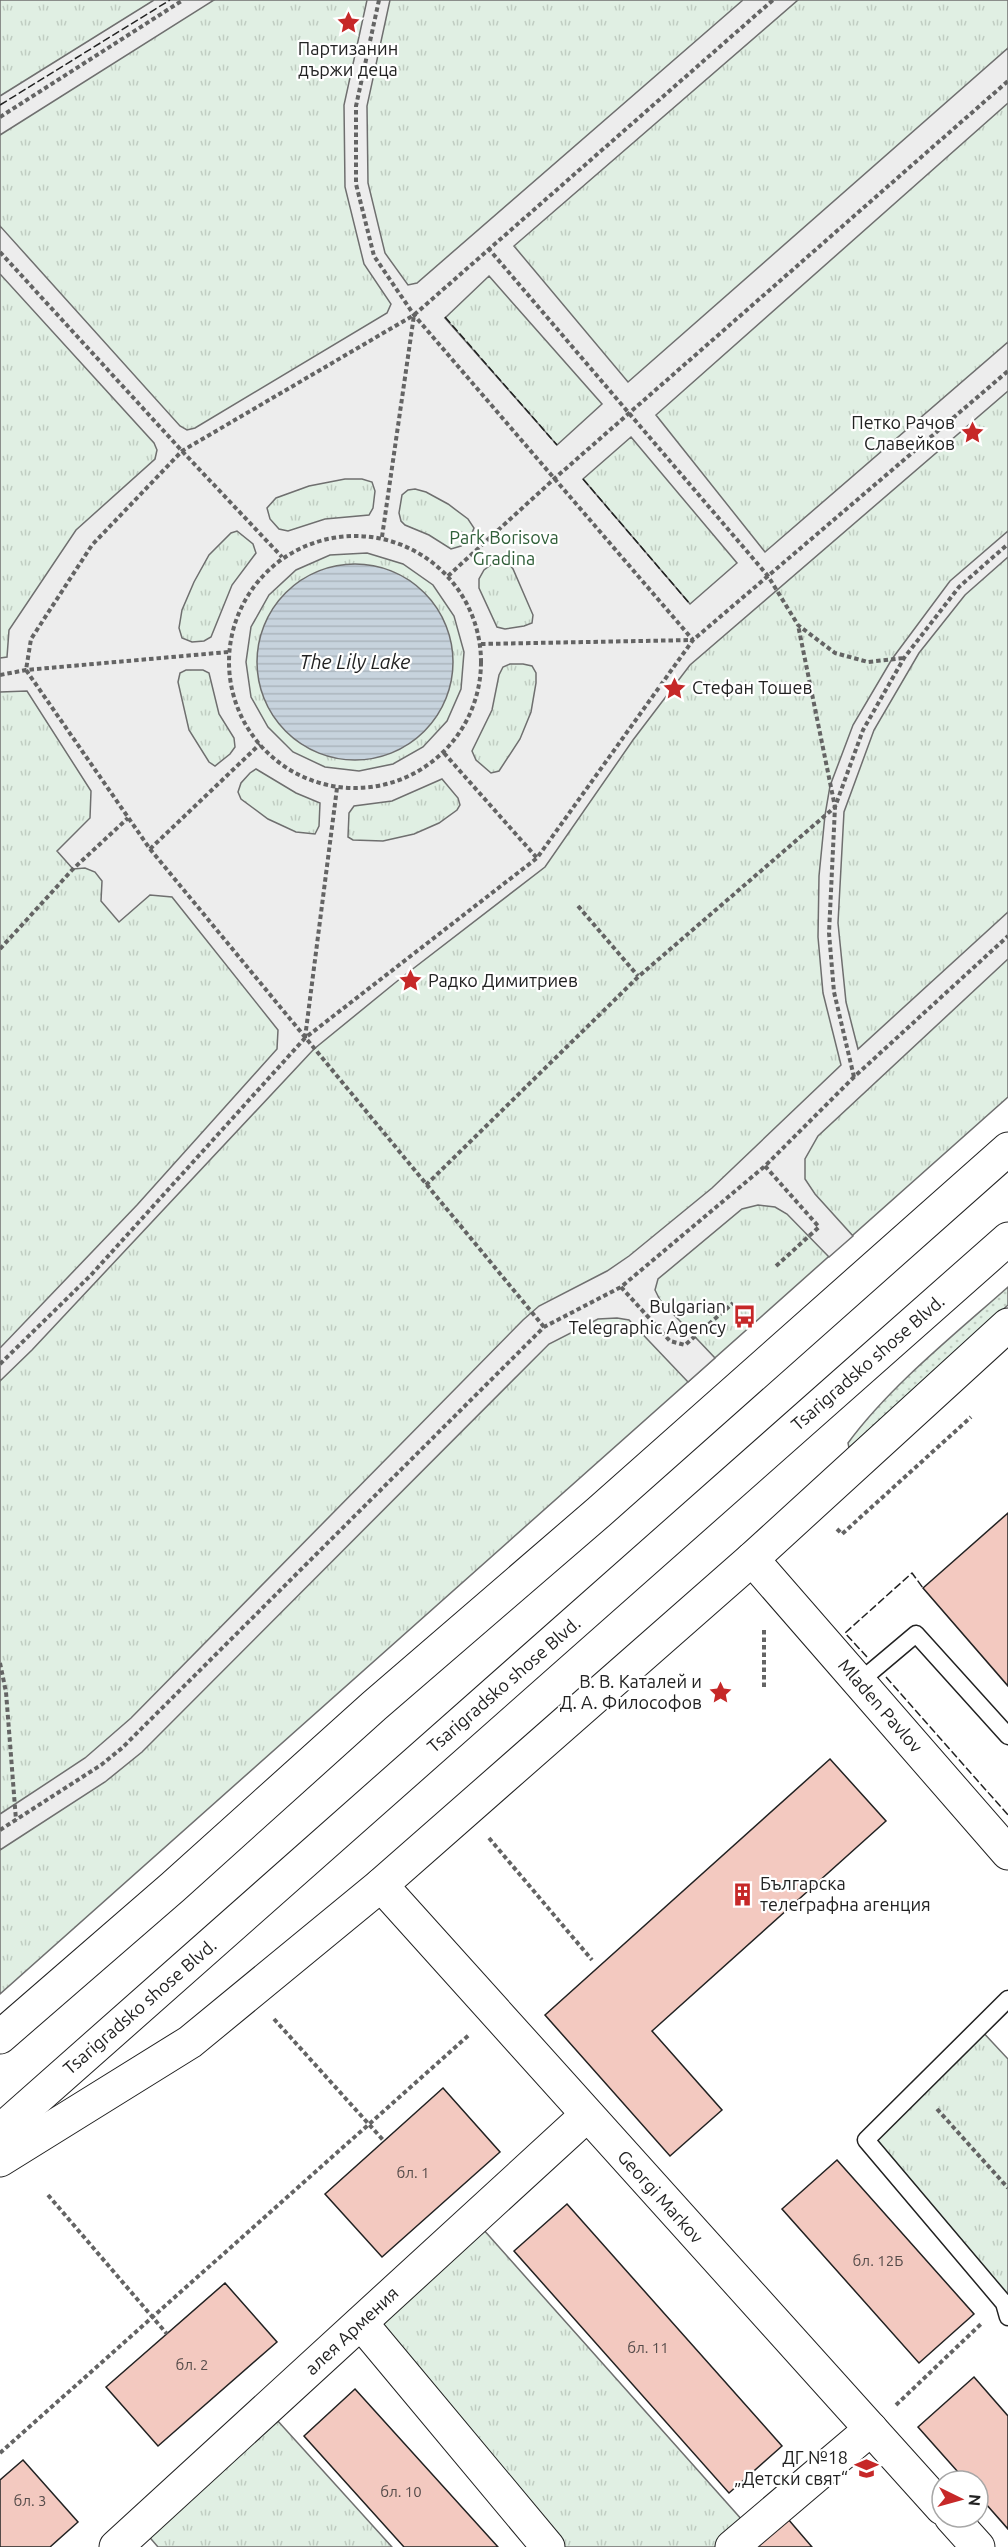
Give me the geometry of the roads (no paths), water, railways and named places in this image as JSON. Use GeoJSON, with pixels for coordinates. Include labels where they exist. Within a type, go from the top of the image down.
{"type":"FeatureCollection","features":[{"type":"Feature","properties":{"kind":"main road"},"geometry":{"type":"LineString","coordinates":[[0,2037],[173,1887],[374,1706],[608,1504],[1008,1149]]}},
{"type":"Feature","properties":{"kind":"main road","name":"Tsarigradsko shose Blvd."},"geometry":{"type":"LineString","coordinates":[[0,2131],[1008,1239]]}},
{"type":"Feature","properties":{"kind":"main road"},"geometry":{"type":"LineString","coordinates":[[0,2160],[190,2042],[381,1885],[752,1559],[1008,1325]]}},
{"type":"Feature","properties":{"kind":"main road","name":"Mladen Pavlov"},"geometry":{"type":"LineString","coordinates":[[752,1559],[1008,1853]]}},
{"type":"Feature","properties":{"kind":"main road","name":"Georgi Markov"},"geometry":{"type":"LineString","coordinates":[[381,1885],[930,2495]]}},
{"type":"Feature","properties":{"kind":"main road","name":"алея Армения"},"geometry":{"type":"LineString","coordinates":[[138,2540],[361,2323],[587,2115]]}},
{"type":"Feature","properties":{"kind":"main road"},"geometry":{"type":"LineString","coordinates":[[361,2323],[548,2547]]}},
{"type":"Feature","properties":{"kind":"main road"},"geometry":{"type":"LineString","coordinates":[[732,2547],[871,2429]]}},
{"type":"Feature","properties":{"kind":"main road"},"geometry":{"type":"LineString","coordinates":[[962,2529],[978,2547]]}},
{"type":"Feature","properties":{"kind":"lane"},"geometry":{"type":"LineString","coordinates":[[859,1682],[916,1634],[1008,1736]]}},
{"type":"Feature","properties":{"kind":"lane"},"geometry":{"type":"LineString","coordinates":[[1006,2310],[866,2140],[1008,1999]]}},
{"type":"Feature","properties":{"kind":"water","name":"The Lily Lake"},"geometry":{"type":"Polygon","coordinates":[[[355,564],[383,568],[401,576],[417,586],[431,600],[449,634],[453,662],[449,690],[441,708],[431,724],[417,738],[383,756],[355,760],[327,756],[309,748],[293,738],[279,724],[261,690],[257,662],[261,634],[269,616],[279,600],[293,586],[327,568],[355,564]]]}},
{"type":"Feature","properties":{"kind":"place","name":"Партизанин държи деца"},"geometry":{"type":"Point","coordinates":[348,23]}},
{"type":"Feature","properties":{"kind":"place","name":"Петко Рачов Славейков"},"geometry":{"type":"Point","coordinates":[973,433]}},
{"type":"Feature","properties":{"kind":"place","name":"Стефан Тошев"},"geometry":{"type":"Point","coordinates":[674,688]}},
{"type":"Feature","properties":{"kind":"place","name":"Радко Димитриев"},"geometry":{"type":"Point","coordinates":[410,981]}},
{"type":"Feature","properties":{"kind":"place","name":"Bulgarian Telegraphic Agency"},"geometry":{"type":"Point","coordinates":[744,1317]}},
{"type":"Feature","properties":{"kind":"place","name":"В. В. Каталей и Д. А. Философов"},"geometry":{"type":"Point","coordinates":[720,1692]}},
{"type":"Feature","properties":{"kind":"place","name":"Българска телеграфна агенция"},"geometry":{"type":"Point","coordinates":[742,1894]}},
{"type":"Feature","properties":{"kind":"place","name":"ДГ №18 „Детски свят“"},"geometry":{"type":"Point","coordinates":[866,2468]}},
{"type":"Feature","properties":{"kind":"park label","name":"Park Borisova Gradina"},"geometry":{"type":"Point","coordinates":[504,548]}}]}
